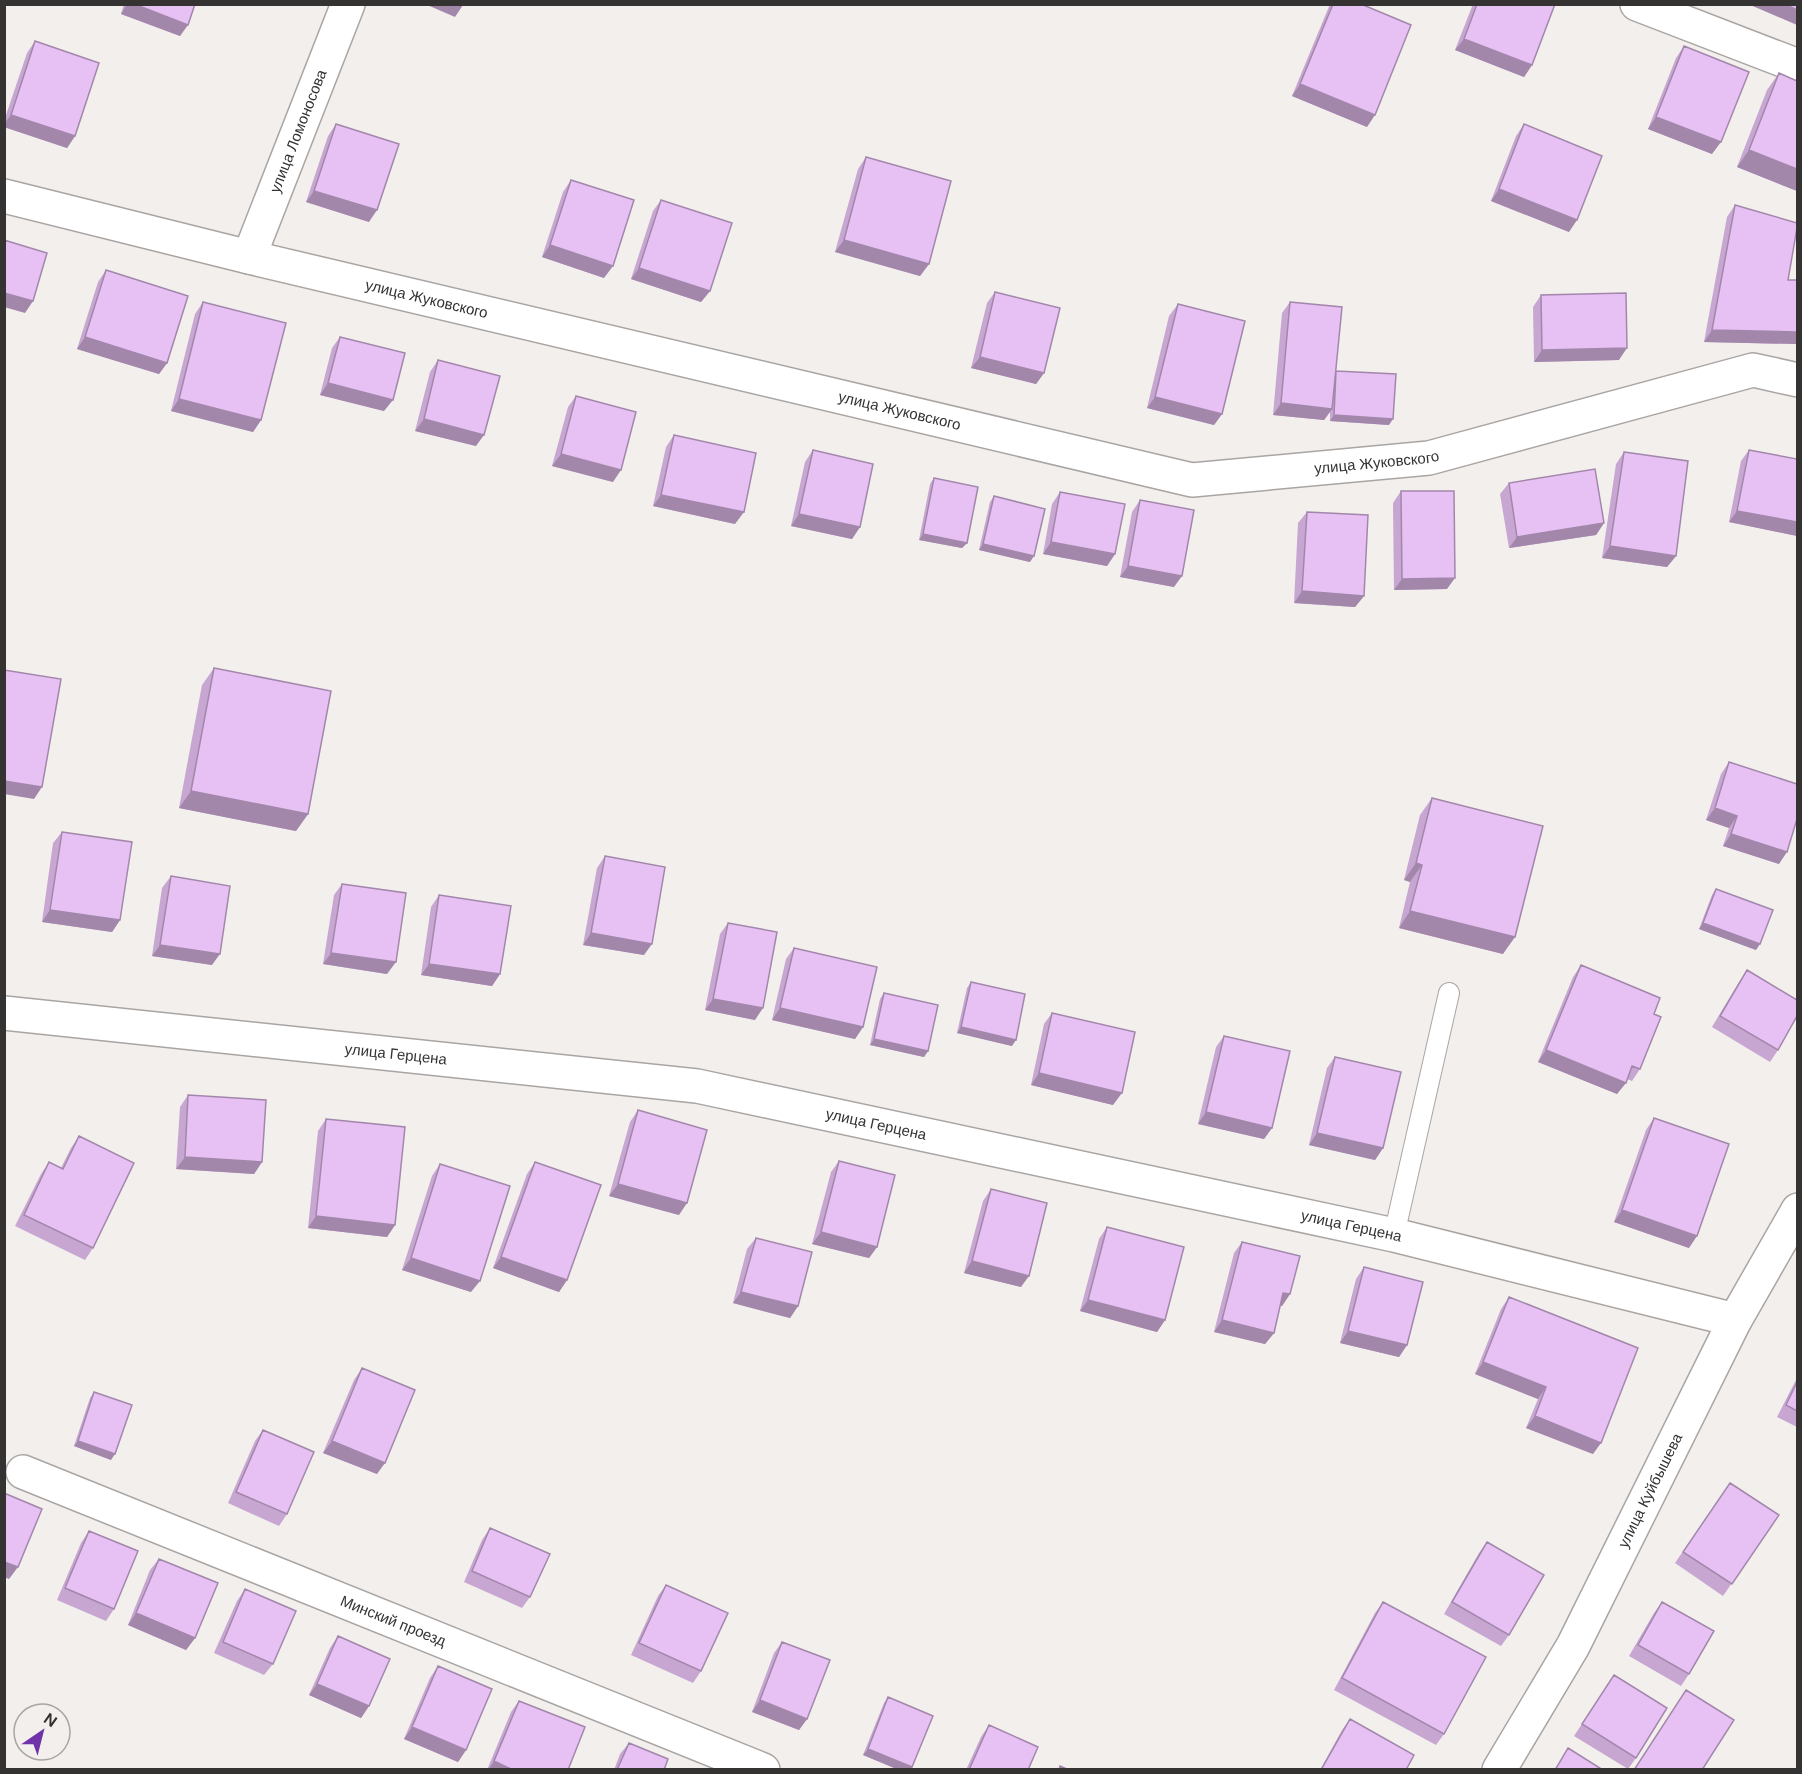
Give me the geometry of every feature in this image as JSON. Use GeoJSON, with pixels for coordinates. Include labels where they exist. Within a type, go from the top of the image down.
{"type":"FeatureCollection","features":[{"type":"Feature","properties":{"kind":"street","name":"улица Ломоносова"},"geometry":{"type":"LineString","coordinates":[[249,257],[348,4]]}},
{"type":"Feature","properties":{"kind":"street"},"geometry":{"type":"LineString","coordinates":[[1637,4],[1797,66]]}},
{"type":"Feature","properties":{"kind":"street","name":"улица Жуковского"},"geometry":{"type":"LineString","coordinates":[[4,196],[249,257],[1192,480],[1429,458],[1753,370],[1797,380]]}},
{"type":"Feature","properties":{"kind":"street","name":"улица Герцена"},"geometry":{"type":"LineString","coordinates":[[4,1013],[697,1086],[1394,1235],[1735,1320]]}},
{"type":"Feature","properties":{"kind":"street","name":"улица Куйбышева"},"geometry":{"type":"LineString","coordinates":[[1498,1770],[1573,1646],[1735,1320],[1797,1210]]}},
{"type":"Feature","properties":{"kind":"street","name":"Минский проезд"},"geometry":{"type":"LineString","coordinates":[[23,1472],[763,1770]]}},
{"type":"Feature","properties":{"kind":"lane"},"geometry":{"type":"LineString","coordinates":[[1394,1235],[1449,993]]}},
{"type":"Feature","properties":{"kind":"building"},"geometry":{"type":"Polygon","coordinates":[[[134,4],[195,4],[188,25],[134,4]]]}},
{"type":"Feature","properties":{"kind":"building"},"geometry":{"type":"Polygon","coordinates":[[[1333,4],[1361,4],[1411,25],[1375,115],[1300,84],[1333,4]]]}},
{"type":"Feature","properties":{"kind":"building"},"geometry":{"type":"Polygon","coordinates":[[[1477,4],[1555,4],[1532,65],[1464,39],[1477,4]]]}},
{"type":"Feature","properties":{"kind":"building"},"geometry":{"type":"Polygon","coordinates":[[[1785,4],[1797,4],[1797,10],[1785,4]]]}},
{"type":"Feature","properties":{"kind":"building"},"geometry":{"type":"Polygon","coordinates":[[[35,41],[99,63],[75,136],[11,115],[35,41]]]}},
{"type":"Feature","properties":{"kind":"building"},"geometry":{"type":"Polygon","coordinates":[[[1684,46],[1749,72],[1721,142],[1656,117],[1684,46]]]}},
{"type":"Feature","properties":{"kind":"building"},"geometry":{"type":"Polygon","coordinates":[[[1779,73],[1797,81],[1797,169],[1749,150],[1779,73]]]}},
{"type":"Feature","properties":{"kind":"building"},"geometry":{"type":"Polygon","coordinates":[[[336,124],[399,144],[377,210],[314,191],[336,124]]]}},
{"type":"Feature","properties":{"kind":"building"},"geometry":{"type":"Polygon","coordinates":[[[1524,124],[1602,156],[1577,220],[1499,189],[1524,124]]]}},
{"type":"Feature","properties":{"kind":"building"},"geometry":{"type":"Polygon","coordinates":[[[866,157],[951,181],[929,264],[844,240],[866,157]]]}},
{"type":"Feature","properties":{"kind":"building"},"geometry":{"type":"Polygon","coordinates":[[[571,180],[634,200],[613,266],[550,245],[571,180]]]}},
{"type":"Feature","properties":{"kind":"building"},"geometry":{"type":"Polygon","coordinates":[[[661,200],[732,223],[710,291],[639,268],[661,200]]]}},
{"type":"Feature","properties":{"kind":"building"},"geometry":{"type":"Polygon","coordinates":[[[1735,205],[1797,223],[1788,280],[1797,280],[1797,332],[1712,330],[1735,205]]]}},
{"type":"Feature","properties":{"kind":"building"},"geometry":{"type":"Polygon","coordinates":[[[4,240],[47,253],[33,301],[4,293],[4,240]]]}},
{"type":"Feature","properties":{"kind":"building"},"geometry":{"type":"Polygon","coordinates":[[[106,270],[188,296],[167,363],[85,337],[106,270]]]}},
{"type":"Feature","properties":{"kind":"building"},"geometry":{"type":"Polygon","coordinates":[[[995,292],[1060,308],[1044,373],[980,357],[995,292]]]}},
{"type":"Feature","properties":{"kind":"building"},"geometry":{"type":"Polygon","coordinates":[[[1626,293],[1627,348],[1542,350],[1541,295],[1626,293]]]}},
{"type":"Feature","properties":{"kind":"building"},"geometry":{"type":"Polygon","coordinates":[[[203,302],[286,323],[261,420],[179,399],[203,302]]]}},
{"type":"Feature","properties":{"kind":"building"},"geometry":{"type":"Polygon","coordinates":[[[1290,302],[1342,307],[1332,409],[1281,403],[1290,302]]]}},
{"type":"Feature","properties":{"kind":"building"},"geometry":{"type":"Polygon","coordinates":[[[1178,304],[1245,321],[1222,414],[1155,397],[1178,304]]]}},
{"type":"Feature","properties":{"kind":"building"},"geometry":{"type":"Polygon","coordinates":[[[340,337],[405,353],[393,400],[328,383],[340,337]]]}},
{"type":"Feature","properties":{"kind":"building"},"geometry":{"type":"Polygon","coordinates":[[[438,360],[500,376],[484,435],[424,419],[438,360]]]}},
{"type":"Feature","properties":{"kind":"building"},"geometry":{"type":"Polygon","coordinates":[[[1336,371],[1396,374],[1393,419],[1334,415],[1336,371]]]}},
{"type":"Feature","properties":{"kind":"building"},"geometry":{"type":"Polygon","coordinates":[[[576,396],[636,412],[621,470],[561,454],[576,396]]]}},
{"type":"Feature","properties":{"kind":"building"},"geometry":{"type":"Polygon","coordinates":[[[674,435],[756,453],[744,512],[661,495],[674,435]]]}},
{"type":"Feature","properties":{"kind":"building"},"geometry":{"type":"Polygon","coordinates":[[[813,450],[873,464],[860,527],[799,514],[813,450]]]}},
{"type":"Feature","properties":{"kind":"building"},"geometry":{"type":"Polygon","coordinates":[[[1749,450],[1797,459],[1797,522],[1737,511],[1749,450]]]}},
{"type":"Feature","properties":{"kind":"building"},"geometry":{"type":"Polygon","coordinates":[[[1624,452],[1688,461],[1676,556],[1610,546],[1624,452]]]}},
{"type":"Feature","properties":{"kind":"building"},"geometry":{"type":"Polygon","coordinates":[[[1595,469],[1604,523],[1517,537],[1509,483],[1595,469]]]}},
{"type":"Feature","properties":{"kind":"building"},"geometry":{"type":"Polygon","coordinates":[[[934,478],[978,487],[967,543],[923,534],[934,478]]]}},
{"type":"Feature","properties":{"kind":"building"},"geometry":{"type":"Polygon","coordinates":[[[1401,491],[1454,491],[1455,578],[1402,579],[1401,491]]]}},
{"type":"Feature","properties":{"kind":"building"},"geometry":{"type":"Polygon","coordinates":[[[1060,492],[1125,504],[1115,554],[1051,542],[1060,492]]]}},
{"type":"Feature","properties":{"kind":"building"},"geometry":{"type":"Polygon","coordinates":[[[994,496],[1045,509],[1034,556],[983,544],[994,496]]]}},
{"type":"Feature","properties":{"kind":"building"},"geometry":{"type":"Polygon","coordinates":[[[1140,500],[1194,510],[1182,576],[1128,566],[1140,500]]]}},
{"type":"Feature","properties":{"kind":"building"},"geometry":{"type":"Polygon","coordinates":[[[1307,512],[1368,515],[1364,596],[1302,591],[1307,512]]]}},
{"type":"Feature","properties":{"kind":"building"},"geometry":{"type":"Polygon","coordinates":[[[214,668],[331,691],[308,814],[191,791],[214,668]]]}},
{"type":"Feature","properties":{"kind":"building"},"geometry":{"type":"Polygon","coordinates":[[[4,670],[61,679],[42,787],[4,781],[4,670]]]}},
{"type":"Feature","properties":{"kind":"building"},"geometry":{"type":"Polygon","coordinates":[[[1729,762],[1797,784],[1797,819],[1787,852],[1731,834],[1737,816],[1715,808],[1729,762]]]}},
{"type":"Feature","properties":{"kind":"building"},"geometry":{"type":"Polygon","coordinates":[[[1432,798],[1543,826],[1515,937],[1410,911],[1422,865],[1416,863],[1432,798]]]}},
{"type":"Feature","properties":{"kind":"building"},"geometry":{"type":"Polygon","coordinates":[[[62,832],[132,842],[120,920],[50,910],[62,832]]]}},
{"type":"Feature","properties":{"kind":"building"},"geometry":{"type":"Polygon","coordinates":[[[605,856],[665,867],[652,944],[591,933],[605,856]]]}},
{"type":"Feature","properties":{"kind":"building"},"geometry":{"type":"Polygon","coordinates":[[[171,876],[230,886],[220,954],[160,945],[171,876]]]}},
{"type":"Feature","properties":{"kind":"building"},"geometry":{"type":"Polygon","coordinates":[[[342,884],[406,893],[396,962],[331,953],[342,884]]]}},
{"type":"Feature","properties":{"kind":"building"},"geometry":{"type":"Polygon","coordinates":[[[1716,889],[1773,910],[1760,944],[1703,923],[1716,889]]]}},
{"type":"Feature","properties":{"kind":"building"},"geometry":{"type":"Polygon","coordinates":[[[439,895],[511,906],[500,974],[429,964],[439,895]]]}},
{"type":"Feature","properties":{"kind":"building"},"geometry":{"type":"Polygon","coordinates":[[[728,923],[777,932],[763,1008],[713,999],[728,923]]]}},
{"type":"Feature","properties":{"kind":"building"},"geometry":{"type":"Polygon","coordinates":[[[794,948],[877,967],[863,1027],[780,1008],[794,948]]]}},
{"type":"Feature","properties":{"kind":"building"},"geometry":{"type":"Polygon","coordinates":[[[1581,965],[1660,998],[1654,1014],[1661,1017],[1640,1069],[1632,1066],[1626,1083],[1546,1050],[1581,965]]]}},
{"type":"Feature","properties":{"kind":"building"},"geometry":{"type":"Polygon","coordinates":[[[1747,970],[1797,1000],[1797,1016],[1778,1050],[1720,1016],[1747,970]]]}},
{"type":"Feature","properties":{"kind":"building"},"geometry":{"type":"Polygon","coordinates":[[[971,982],[1025,994],[1016,1040],[961,1027],[971,982]]]}},
{"type":"Feature","properties":{"kind":"building"},"geometry":{"type":"Polygon","coordinates":[[[884,993],[938,1005],[928,1051],[874,1039],[884,993]]]}},
{"type":"Feature","properties":{"kind":"building"},"geometry":{"type":"Polygon","coordinates":[[[1052,1013],[1135,1032],[1122,1093],[1039,1073],[1052,1013]]]}},
{"type":"Feature","properties":{"kind":"building"},"geometry":{"type":"Polygon","coordinates":[[[1224,1036],[1290,1051],[1272,1128],[1206,1112],[1224,1036]]]}},
{"type":"Feature","properties":{"kind":"building"},"geometry":{"type":"Polygon","coordinates":[[[1335,1057],[1401,1072],[1383,1148],[1317,1133],[1335,1057]]]}},
{"type":"Feature","properties":{"kind":"building"},"geometry":{"type":"Polygon","coordinates":[[[188,1095],[266,1100],[262,1162],[185,1157],[188,1095]]]}},
{"type":"Feature","properties":{"kind":"building"},"geometry":{"type":"Polygon","coordinates":[[[638,1110],[707,1130],[687,1203],[618,1184],[638,1110]]]}},
{"type":"Feature","properties":{"kind":"building"},"geometry":{"type":"Polygon","coordinates":[[[1654,1118],[1729,1144],[1697,1236],[1622,1210],[1654,1118]]]}},
{"type":"Feature","properties":{"kind":"building"},"geometry":{"type":"Polygon","coordinates":[[[326,1119],[405,1127],[395,1225],[316,1216],[326,1119]]]}},
{"type":"Feature","properties":{"kind":"building"},"geometry":{"type":"Polygon","coordinates":[[[79,1136],[134,1163],[93,1248],[24,1215],[49,1162],[63,1169],[79,1136]]]}},
{"type":"Feature","properties":{"kind":"building"},"geometry":{"type":"Polygon","coordinates":[[[839,1161],[895,1175],[877,1247],[821,1232],[839,1161]]]}},
{"type":"Feature","properties":{"kind":"building"},"geometry":{"type":"Polygon","coordinates":[[[535,1162],[601,1185],[567,1280],[501,1257],[535,1162]]]}},
{"type":"Feature","properties":{"kind":"building"},"geometry":{"type":"Polygon","coordinates":[[[440,1164],[510,1186],[480,1281],[411,1258],[440,1164]]]}},
{"type":"Feature","properties":{"kind":"building"},"geometry":{"type":"Polygon","coordinates":[[[991,1189],[1047,1203],[1029,1276],[972,1261],[991,1189]]]}},
{"type":"Feature","properties":{"kind":"building"},"geometry":{"type":"Polygon","coordinates":[[[1107,1227],[1184,1247],[1165,1320],[1088,1300],[1107,1227]]]}},
{"type":"Feature","properties":{"kind":"building"},"geometry":{"type":"Polygon","coordinates":[[[756,1238],[812,1252],[798,1306],[741,1292],[756,1238]]]}},
{"type":"Feature","properties":{"kind":"building"},"geometry":{"type":"Polygon","coordinates":[[[1242,1242],[1300,1256],[1290,1294],[1283,1293],[1274,1333],[1222,1320],[1242,1242]]]}},
{"type":"Feature","properties":{"kind":"building"},"geometry":{"type":"Polygon","coordinates":[[[1364,1267],[1423,1282],[1407,1345],[1348,1331],[1364,1267]]]}},
{"type":"Feature","properties":{"kind":"building"},"geometry":{"type":"Polygon","coordinates":[[[1509,1297],[1638,1348],[1601,1443],[1535,1416],[1546,1387],[1483,1362],[1509,1297]]]}},
{"type":"Feature","properties":{"kind":"building"},"geometry":{"type":"Polygon","coordinates":[[[362,1368],[415,1390],[385,1463],[332,1441],[362,1368]]]}},
{"type":"Feature","properties":{"kind":"building"},"geometry":{"type":"Polygon","coordinates":[[[1797,1382],[1797,1411],[1786,1405],[1797,1382]]]}},
{"type":"Feature","properties":{"kind":"building"},"geometry":{"type":"Polygon","coordinates":[[[94,1392],[132,1405],[115,1454],[78,1441],[94,1392]]]}},
{"type":"Feature","properties":{"kind":"building"},"geometry":{"type":"Polygon","coordinates":[[[263,1430],[314,1452],[287,1514],[236,1492],[263,1430]]]}},
{"type":"Feature","properties":{"kind":"building"},"geometry":{"type":"Polygon","coordinates":[[[1730,1483],[1779,1515],[1732,1584],[1683,1552],[1730,1483]]]}},
{"type":"Feature","properties":{"kind":"building"},"geometry":{"type":"Polygon","coordinates":[[[4,1493],[42,1509],[18,1567],[4,1562],[4,1493]]]}},
{"type":"Feature","properties":{"kind":"building"},"geometry":{"type":"Polygon","coordinates":[[[490,1528],[550,1554],[530,1597],[472,1571],[490,1528]]]}},
{"type":"Feature","properties":{"kind":"building"},"geometry":{"type":"Polygon","coordinates":[[[89,1531],[138,1551],[114,1609],[65,1588],[89,1531]]]}},
{"type":"Feature","properties":{"kind":"building"},"geometry":{"type":"Polygon","coordinates":[[[1487,1542],[1544,1575],[1509,1635],[1452,1602],[1487,1542]]]}},
{"type":"Feature","properties":{"kind":"building"},"geometry":{"type":"Polygon","coordinates":[[[159,1559],[218,1583],[195,1638],[136,1613],[159,1559]]]}},
{"type":"Feature","properties":{"kind":"building"},"geometry":{"type":"Polygon","coordinates":[[[666,1585],[728,1613],[701,1671],[639,1643],[666,1585]]]}},
{"type":"Feature","properties":{"kind":"building"},"geometry":{"type":"Polygon","coordinates":[[[245,1589],[296,1611],[273,1664],[223,1642],[245,1589]]]}},
{"type":"Feature","properties":{"kind":"building"},"geometry":{"type":"Polygon","coordinates":[[[1383,1602],[1486,1657],[1444,1734],[1342,1678],[1383,1602]]]}},
{"type":"Feature","properties":{"kind":"building"},"geometry":{"type":"Polygon","coordinates":[[[1662,1602],[1714,1631],[1689,1674],[1638,1645],[1662,1602]]]}},
{"type":"Feature","properties":{"kind":"building"},"geometry":{"type":"Polygon","coordinates":[[[338,1636],[390,1659],[369,1706],[317,1684],[338,1636]]]}},
{"type":"Feature","properties":{"kind":"building"},"geometry":{"type":"Polygon","coordinates":[[[782,1642],[830,1660],[807,1719],[760,1700],[782,1642]]]}},
{"type":"Feature","properties":{"kind":"building"},"geometry":{"type":"Polygon","coordinates":[[[438,1666],[492,1689],[466,1750],[412,1727],[438,1666]]]}},
{"type":"Feature","properties":{"kind":"building"},"geometry":{"type":"Polygon","coordinates":[[[1614,1675],[1667,1708],[1636,1758],[1582,1724],[1614,1675]]]}},
{"type":"Feature","properties":{"kind":"building"},"geometry":{"type":"Polygon","coordinates":[[[1686,1690],[1734,1720],[1702,1770],[1634,1770],[1686,1690]]]}},
{"type":"Feature","properties":{"kind":"building"},"geometry":{"type":"Polygon","coordinates":[[[888,1697],[933,1716],[912,1767],[868,1749],[888,1697]]]}},
{"type":"Feature","properties":{"kind":"building"},"geometry":{"type":"Polygon","coordinates":[[[519,1701],[585,1727],[568,1770],[513,1770],[494,1761],[519,1701]]]}},
{"type":"Feature","properties":{"kind":"building"},"geometry":{"type":"Polygon","coordinates":[[[1350,1719],[1414,1755],[1406,1770],[1321,1770],[1350,1719]]]}},
{"type":"Feature","properties":{"kind":"building"},"geometry":{"type":"Polygon","coordinates":[[[989,1725],[1038,1747],[1028,1770],[969,1770],[989,1725]]]}},
{"type":"Feature","properties":{"kind":"building"},"geometry":{"type":"Polygon","coordinates":[[[629,1743],[668,1759],[664,1770],[617,1770],[629,1743]]]}},
{"type":"Feature","properties":{"kind":"building"},"geometry":{"type":"Polygon","coordinates":[[[1568,1748],[1603,1770],[1555,1770],[1568,1748]]]}}]}
